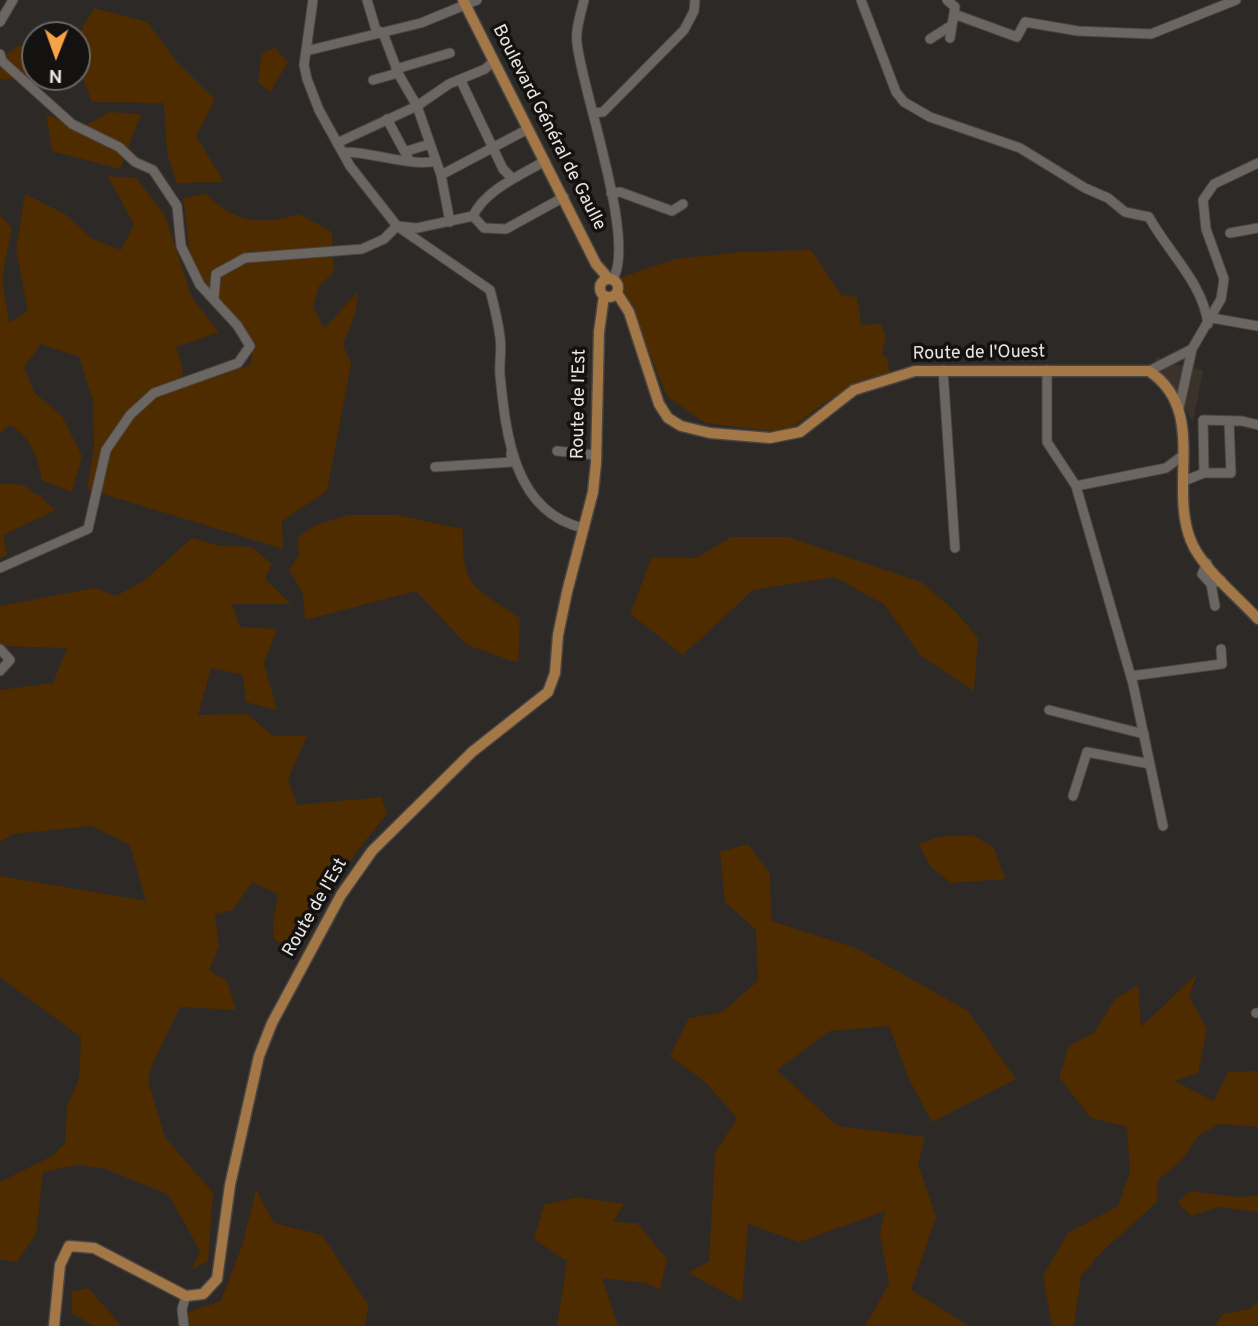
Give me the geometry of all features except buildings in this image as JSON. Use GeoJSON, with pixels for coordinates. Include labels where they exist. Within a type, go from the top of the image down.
{"type":"FeatureCollection","features":[{"type":"Feature","properties":{"kind":"main road","name":"Boulevard Général de Gaulle"},"geometry":{"type":"LineString","coordinates":[[464,2],[608,286]]}},
{"type":"Feature","properties":{"kind":"main road","name":"Route de l'Ouest"},"geometry":{"type":"LineString","coordinates":[[608,286],[624,305],[659,404],[668,418],[693,430],[770,438],[785,436],[800,432],[854,390],[915,371],[1149,371]]}},
{"type":"Feature","properties":{"kind":"main road","name":"Route de l'Est"},"geometry":{"type":"LineString","coordinates":[[186,1296],[203,1294],[217,1279],[230,1185],[259,1056],[272,1023],[341,895],[372,851],[471,752],[548,692],[555,673],[563,608],[593,492],[599,332],[608,286]]}},
{"type":"Feature","properties":{"kind":"main road"},"geometry":{"type":"LineString","coordinates":[[1149,371],[1168,385],[1179,408],[1188,531],[1198,554],[1207,563],[1216,582],[1258,619]]}},
{"type":"Feature","properties":{"kind":"main road"},"geometry":{"type":"LineString","coordinates":[[54,1326],[60,1265],[69,1246],[94,1248],[186,1296]]}},
{"type":"Feature","properties":{"kind":"street"},"geometry":{"type":"LineString","coordinates":[[0,22],[13,0]]}},
{"type":"Feature","properties":{"kind":"street"},"geometry":{"type":"LineString","coordinates":[[313,0],[304,65],[311,92],[358,177],[397,226],[489,289],[500,334],[500,372],[512,462],[435,467]]}},
{"type":"Feature","properties":{"kind":"street"},"geometry":{"type":"LineString","coordinates":[[367,0],[376,30],[383,33],[397,71],[417,106],[441,175],[450,222]]}},
{"type":"Feature","properties":{"kind":"street"},"geometry":{"type":"LineString","coordinates":[[306,51],[421,23],[464,2],[477,0]]}},
{"type":"Feature","properties":{"kind":"street","name":"Route de l'Est"},"geometry":{"type":"LineString","coordinates":[[584,0],[576,40],[611,193],[620,251],[619,271],[608,286]]}},
{"type":"Feature","properties":{"kind":"street"},"geometry":{"type":"LineString","coordinates":[[595,125],[593,113],[603,112],[684,30],[694,11],[695,0]]}},
{"type":"Feature","properties":{"kind":"street"},"geometry":{"type":"LineString","coordinates":[[861,0],[899,98],[930,117],[1020,148],[1085,188],[1108,198],[1125,212],[1149,217],[1195,286],[1210,321]]}},
{"type":"Feature","properties":{"kind":"street"},"geometry":{"type":"LineString","coordinates":[[947,0],[955,7],[950,38]]}},
{"type":"Feature","properties":{"kind":"street"},"geometry":{"type":"LineString","coordinates":[[953,19],[1017,37],[1025,22],[1078,31],[1151,34],[1236,0]]}},
{"type":"Feature","properties":{"kind":"street"},"geometry":{"type":"LineString","coordinates":[[930,39],[953,19]]}},
{"type":"Feature","properties":{"kind":"street"},"geometry":{"type":"LineString","coordinates":[[373,80],[450,53]]}},
{"type":"Feature","properties":{"kind":"street"},"geometry":{"type":"LineString","coordinates":[[0,54],[2,61],[72,124],[119,147],[135,162],[153,170],[177,206],[181,246],[200,285],[214,298],[250,346],[239,363],[154,393],[130,415],[106,450],[88,529],[0,568]]}},
{"type":"Feature","properties":{"kind":"street"},"geometry":{"type":"LineString","coordinates":[[338,143],[417,106],[449,84],[461,81],[494,61]]}},
{"type":"Feature","properties":{"kind":"street"},"geometry":{"type":"LineString","coordinates":[[461,81],[494,148],[513,179]]}},
{"type":"Feature","properties":{"kind":"street"},"geometry":{"type":"LineString","coordinates":[[387,119],[408,155]]}},
{"type":"Feature","properties":{"kind":"street"},"geometry":{"type":"LineString","coordinates":[[441,175],[528,129]]}},
{"type":"Feature","properties":{"kind":"street"},"geometry":{"type":"LineString","coordinates":[[408,155],[430,144]]}},
{"type":"Feature","properties":{"kind":"street"},"geometry":{"type":"LineString","coordinates":[[344,152],[408,155],[425,164],[436,162]]}},
{"type":"Feature","properties":{"kind":"street"},"geometry":{"type":"LineString","coordinates":[[397,226],[417,228],[473,216],[477,208],[513,179],[545,161]]}},
{"type":"Feature","properties":{"kind":"street"},"geometry":{"type":"LineString","coordinates":[[1179,408],[1192,349],[1222,299],[1224,279],[1206,229],[1203,200],[1214,184],[1258,163]]}},
{"type":"Feature","properties":{"kind":"street"},"geometry":{"type":"LineString","coordinates":[[611,193],[620,192],[672,211],[682,204]]}},
{"type":"Feature","properties":{"kind":"street"},"geometry":{"type":"LineString","coordinates":[[473,216],[484,228],[506,229],[565,197]]}},
{"type":"Feature","properties":{"kind":"street"},"geometry":{"type":"LineString","coordinates":[[214,298],[216,274],[245,258],[362,249],[384,239],[397,226]]}},
{"type":"Feature","properties":{"kind":"street"},"geometry":{"type":"LineString","coordinates":[[1230,233],[1258,228]]}},
{"type":"Feature","properties":{"kind":"street"},"geometry":{"type":"LineString","coordinates":[[1210,321],[1258,326]]}},
{"type":"Feature","properties":{"kind":"street"},"geometry":{"type":"LineString","coordinates":[[1149,371],[1192,349]]}},
{"type":"Feature","properties":{"kind":"street"},"geometry":{"type":"LineString","coordinates":[[943,370],[955,548]]}},
{"type":"Feature","properties":{"kind":"street"},"geometry":{"type":"LineString","coordinates":[[1046,370],[1047,442],[1076,486],[1131,676],[1163,826]]}},
{"type":"Feature","properties":{"kind":"street"},"geometry":{"type":"LineString","coordinates":[[1204,473],[1203,420],[1258,425]]}},
{"type":"Feature","properties":{"kind":"street"},"geometry":{"type":"LineString","coordinates":[[1184,481],[1204,473],[1231,473],[1228,421]]}},
{"type":"Feature","properties":{"kind":"street"},"geometry":{"type":"LineString","coordinates":[[510,448],[527,492],[538,500],[541,508],[572,526],[583,528]]}},
{"type":"Feature","properties":{"kind":"street"},"geometry":{"type":"LineString","coordinates":[[557,451],[596,455]]}},
{"type":"Feature","properties":{"kind":"street"},"geometry":{"type":"LineString","coordinates":[[1076,486],[1157,471],[1182,456]]}},
{"type":"Feature","properties":{"kind":"street"},"geometry":{"type":"LineString","coordinates":[[1215,606],[1216,582]]}},
{"type":"Feature","properties":{"kind":"street"},"geometry":{"type":"LineString","coordinates":[[0,649],[10,660],[0,671]]}},
{"type":"Feature","properties":{"kind":"street"},"geometry":{"type":"LineString","coordinates":[[1131,676],[1222,664],[1221,649]]}},
{"type":"Feature","properties":{"kind":"street"},"geometry":{"type":"LineString","coordinates":[[1049,710],[1144,734]]}},
{"type":"Feature","properties":{"kind":"street"},"geometry":{"type":"LineString","coordinates":[[1073,796],[1087,752],[1150,764]]}},
{"type":"Feature","properties":{"kind":"street"},"geometry":{"type":"LineString","coordinates":[[184,1326],[182,1309],[186,1296]]}},
{"type":"Feature","properties":{"kind":"shaded area"},"geometry":{"type":"Polygon","coordinates":[[[95,8],[147,22],[177,62],[215,99],[196,136],[224,182],[177,183],[167,154],[164,103],[92,102],[88,91],[91,91],[91,21],[87,21],[95,8]]]}},
{"type":"Feature","properties":{"kind":"shaded area"},"geometry":{"type":"Polygon","coordinates":[[[21,46],[21,79],[0,79],[0,59],[21,46]]]}},
{"type":"Feature","properties":{"kind":"shaded area"},"geometry":{"type":"Polygon","coordinates":[[[275,47],[288,63],[270,92],[258,82],[262,54],[275,47]]]}},
{"type":"Feature","properties":{"kind":"shaded area"},"geometry":{"type":"Polygon","coordinates":[[[110,112],[141,114],[120,169],[52,151],[46,114],[81,128],[110,112]]]}},
{"type":"Feature","properties":{"kind":"shaded area"},"geometry":{"type":"Polygon","coordinates":[[[108,176],[136,178],[165,215],[192,298],[219,332],[176,347],[183,369],[180,387],[250,365],[254,345],[241,324],[192,269],[183,198],[206,194],[228,211],[261,221],[299,214],[332,232],[334,272],[319,286],[313,307],[324,328],[358,292],[356,311],[343,345],[351,364],[327,491],[282,521],[283,549],[87,489],[94,448],[93,400],[79,357],[41,344],[24,367],[34,392],[62,416],[82,456],[72,492],[42,480],[32,448],[17,430],[10,425],[0,434],[0,215],[12,228],[2,278],[9,323],[28,311],[16,250],[25,194],[65,214],[91,238],[121,250],[134,225],[108,176]]]}},
{"type":"Feature","properties":{"kind":"shaded area"},"geometry":{"type":"Polygon","coordinates":[[[811,250],[841,295],[857,297],[861,325],[881,324],[886,336],[882,354],[887,357],[890,376],[846,390],[786,433],[705,423],[667,396],[619,278],[675,259],[741,252],[811,250]]]}},
{"type":"Feature","properties":{"kind":"shaded area"},"geometry":{"type":"Polygon","coordinates":[[[1157,356],[1168,363],[1203,370],[1193,422],[1180,399],[1152,368],[1157,356]]]}},
{"type":"Feature","properties":{"kind":"shaded area"},"geometry":{"type":"Polygon","coordinates":[[[0,483],[24,485],[37,495],[45,495],[41,498],[56,510],[3,535],[7,555],[0,558],[0,483]]]}},
{"type":"Feature","properties":{"kind":"shaded area"},"geometry":{"type":"Polygon","coordinates":[[[348,515],[397,515],[463,529],[463,549],[468,575],[482,592],[520,618],[518,663],[467,645],[416,591],[305,620],[303,594],[289,570],[299,554],[297,538],[316,525],[348,515]]]}},
{"type":"Feature","properties":{"kind":"shaded area"},"geometry":{"type":"Polygon","coordinates":[[[731,537],[788,537],[921,582],[954,610],[978,638],[974,691],[920,655],[885,605],[835,577],[753,590],[683,655],[630,614],[652,557],[696,558],[731,537]]]}},
{"type":"Feature","properties":{"kind":"shaded area"},"geometry":{"type":"Polygon","coordinates":[[[192,538],[221,546],[251,547],[272,564],[265,579],[291,604],[232,604],[240,627],[277,629],[264,663],[277,710],[246,702],[243,675],[211,668],[198,715],[247,714],[273,736],[307,736],[288,779],[297,805],[381,797],[387,813],[339,875],[292,952],[274,939],[273,923],[278,894],[252,882],[233,910],[215,914],[219,946],[209,970],[227,981],[236,1010],[180,1007],[152,1065],[148,1081],[165,1137],[213,1193],[208,1261],[192,1269],[200,1251],[168,1194],[103,1168],[76,1165],[43,1172],[36,1234],[17,1262],[0,1259],[0,1182],[52,1156],[65,1144],[67,1107],[79,1079],[81,1037],[0,977],[0,876],[146,901],[130,845],[91,826],[13,834],[0,842],[0,690],[53,683],[67,648],[0,646],[0,606],[95,588],[116,596],[145,580],[192,538]]]}},
{"type":"Feature","properties":{"kind":"shaded area"},"geometry":{"type":"Polygon","coordinates":[[[973,835],[994,848],[1005,879],[951,883],[930,866],[919,845],[937,837],[973,835]]]}},
{"type":"Feature","properties":{"kind":"shaded area"},"geometry":{"type":"Polygon","coordinates":[[[748,844],[770,874],[771,921],[856,948],[968,1011],[1016,1079],[932,1122],[909,1079],[889,1026],[830,1031],[777,1070],[837,1126],[925,1137],[918,1164],[936,1217],[911,1290],[969,1326],[865,1326],[889,1284],[880,1233],[885,1211],[799,1242],[748,1224],[742,1302],[688,1273],[709,1261],[715,1153],[737,1118],[703,1080],[670,1056],[689,1018],[722,1012],[758,981],[756,930],[725,902],[720,852],[748,844]]]}},
{"type":"Feature","properties":{"kind":"shaded area"},"geometry":{"type":"Polygon","coordinates":[[[1197,974],[1189,997],[1207,1029],[1198,1073],[1174,1081],[1214,1101],[1228,1072],[1258,1071],[1258,1127],[1219,1124],[1198,1136],[1181,1161],[1158,1180],[1157,1202],[1106,1248],[1081,1275],[1074,1326],[1052,1326],[1043,1276],[1068,1233],[1118,1206],[1130,1172],[1127,1127],[1091,1118],[1059,1077],[1069,1046],[1094,1033],[1115,999],[1138,985],[1141,1027],[1197,974]]]}},
{"type":"Feature","properties":{"kind":"shaded area"},"geometry":{"type":"Polygon","coordinates":[[[256,1190],[274,1223],[322,1235],[369,1306],[364,1326],[177,1326],[177,1316],[221,1301],[242,1246],[256,1190]]]}},
{"type":"Feature","properties":{"kind":"shaded area"},"geometry":{"type":"Polygon","coordinates":[[[1190,1191],[1237,1197],[1258,1196],[1258,1212],[1218,1207],[1191,1216],[1178,1202],[1190,1191]]]}},
{"type":"Feature","properties":{"kind":"shaded area"},"geometry":{"type":"Polygon","coordinates":[[[578,1197],[624,1204],[613,1222],[637,1223],[667,1259],[660,1290],[647,1283],[602,1278],[618,1326],[557,1326],[567,1261],[534,1239],[544,1205],[578,1197]]]}},
{"type":"Feature","properties":{"kind":"shaded area"},"geometry":{"type":"Polygon","coordinates":[[[88,1288],[121,1326],[94,1326],[72,1313],[72,1292],[88,1288]]]}},
{"type":"Feature","properties":{"kind":"shaded area"},"geometry":{"type":"Polygon","coordinates":[[[1258,1301],[1258,1326],[1214,1326],[1223,1314],[1250,1309],[1258,1301]]]}}]}
